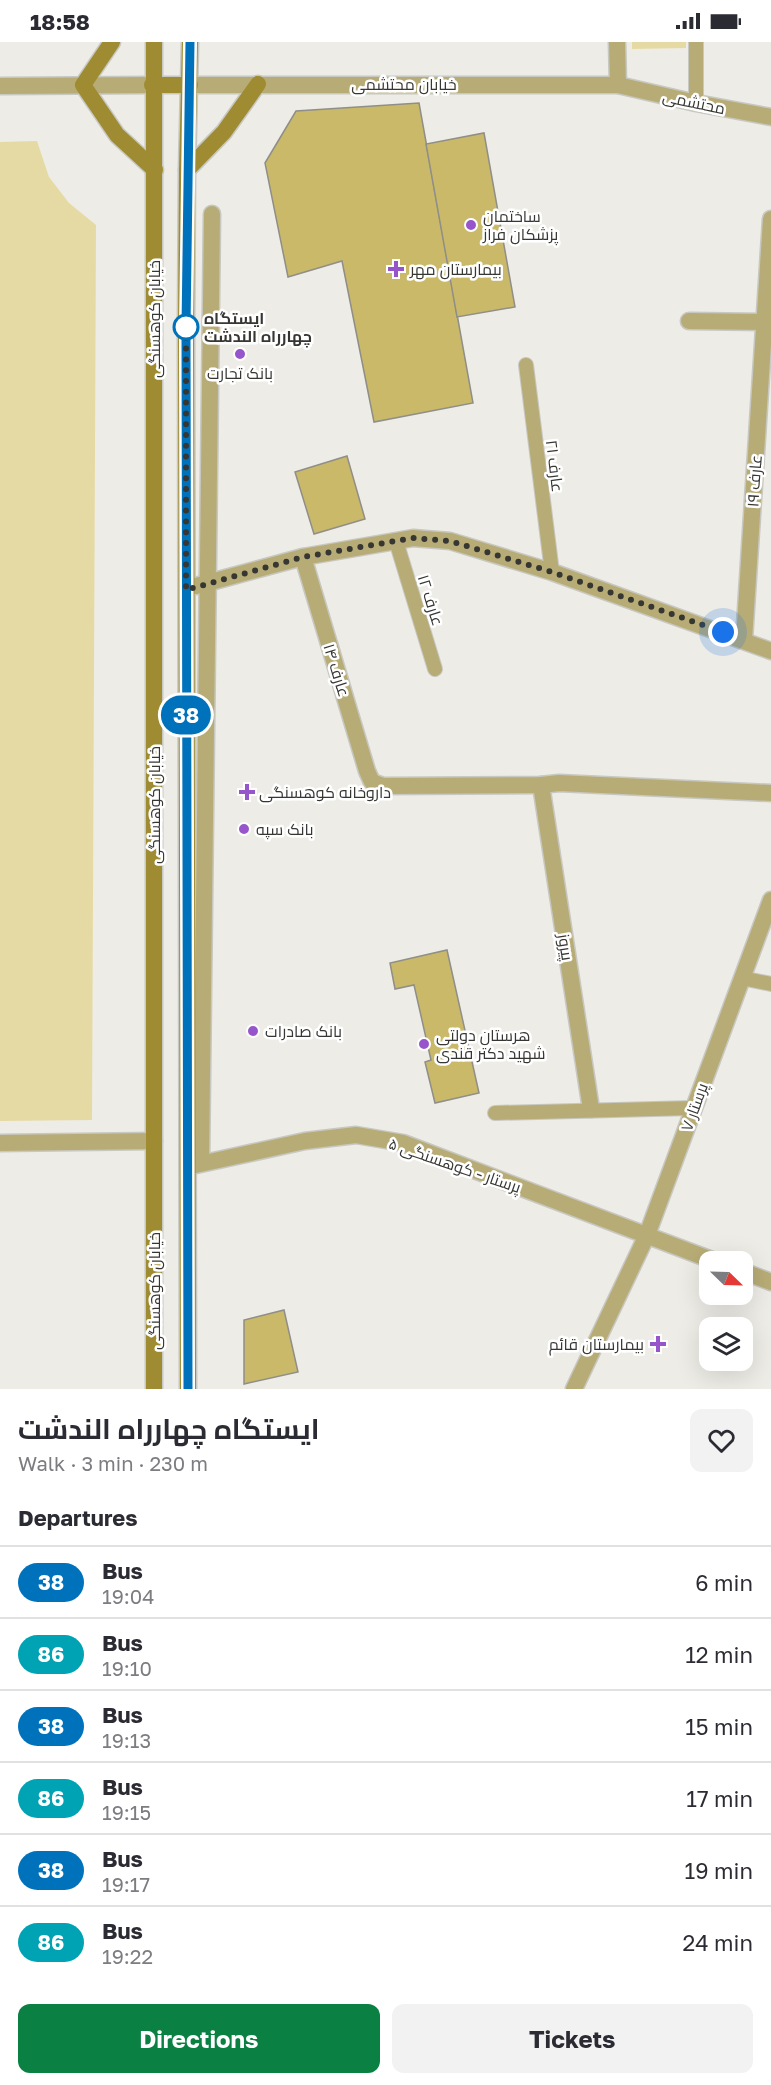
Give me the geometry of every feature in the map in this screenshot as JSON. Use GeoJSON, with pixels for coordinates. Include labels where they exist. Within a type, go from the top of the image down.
{"type":"FeatureCollection","features":[{"type":"Feature","properties":{"kind":"main road"},"geometry":{"type":"LineString","coordinates":[[112,42],[83,85],[117,135],[154,170]]}},
{"type":"Feature","properties":{"kind":"main road","name":"خیابان کوهسنگی"},"geometry":{"type":"LineString","coordinates":[[154,42],[154,1389]]}},
{"type":"Feature","properties":{"kind":"main road","name":"خیابان کوهسنگی"},"geometry":{"type":"LineString","coordinates":[[188,1389],[194,1165],[186,590],[187,170],[190,42]]}},
{"type":"Feature","properties":{"kind":"main road"},"geometry":{"type":"LineString","coordinates":[[153,85],[190,84]]}},
{"type":"Feature","properties":{"kind":"main road"},"geometry":{"type":"LineString","coordinates":[[187,170],[225,132],[258,84]]}},
{"type":"Feature","properties":{"kind":"street"},"geometry":{"type":"LineString","coordinates":[[617,42],[618,85]]}},
{"type":"Feature","properties":{"kind":"street","name":"خیابان محتشمی"},"geometry":{"type":"LineString","coordinates":[[190,84],[618,85]]}},
{"type":"Feature","properties":{"kind":"street"},"geometry":{"type":"LineString","coordinates":[[0,86],[153,85]]}},
{"type":"Feature","properties":{"kind":"street","name":"محتشمی"},"geometry":{"type":"LineString","coordinates":[[618,85],[771,117]]}},
{"type":"Feature","properties":{"kind":"street"},"geometry":{"type":"LineString","coordinates":[[194,1165],[212,214]]}},
{"type":"Feature","properties":{"kind":"street","name":"عارف ۱۹"},"geometry":{"type":"LineString","coordinates":[[744,640],[771,219]]}},
{"type":"Feature","properties":{"kind":"street"},"geometry":{"type":"LineString","coordinates":[[689,321],[764,322]]}},
{"type":"Feature","properties":{"kind":"street"},"geometry":{"type":"LineString","coordinates":[[186,590],[206,582],[303,557],[413,538],[450,541],[552,572],[771,651]]}},
{"type":"Feature","properties":{"kind":"street","name":"عارف ۱۴"},"geometry":{"type":"LineString","coordinates":[[303,557],[372,782],[383,786],[541,785]]}},
{"type":"Feature","properties":{"kind":"street"},"geometry":{"type":"LineString","coordinates":[[541,785],[559,783],[771,793]]}},
{"type":"Feature","properties":{"kind":"street","name":"پیروز"},"geometry":{"type":"LineString","coordinates":[[541,785],[591,1109]]}},
{"type":"Feature","properties":{"kind":"street","name":"پرستار ۷"},"geometry":{"type":"LineString","coordinates":[[574,1389],[647,1235],[771,900]]}},
{"type":"Feature","properties":{"kind":"street","name":"پرستار - کوهسنگی ۵"},"geometry":{"type":"LineString","coordinates":[[194,1165],[305,1141],[356,1135],[403,1143],[699,1255]]}},
{"type":"Feature","properties":{"kind":"street"},"geometry":{"type":"LineString","coordinates":[[0,1143],[154,1141]]}},
{"type":"Feature","properties":{"kind":"street"},"geometry":{"type":"LineString","coordinates":[[753,1275],[771,1282]]}},
{"type":"Feature","properties":{"kind":"lane"},"geometry":{"type":"LineString","coordinates":[[696,42],[696,103]]}},
{"type":"Feature","properties":{"kind":"lane","name":"عارف ۲۱"},"geometry":{"type":"LineString","coordinates":[[526,364],[552,572]]}},
{"type":"Feature","properties":{"kind":"lane","name":"عارف ۱۲"},"geometry":{"type":"LineString","coordinates":[[396,541],[435,669]]}},
{"type":"Feature","properties":{"kind":"lane"},"geometry":{"type":"LineString","coordinates":[[742,978],[771,984]]}},
{"type":"Feature","properties":{"kind":"lane"},"geometry":{"type":"LineString","coordinates":[[495,1113],[693,1108]]}},
{"type":"Feature","properties":{"kind":"shaded area"},"geometry":{"type":"Polygon","coordinates":[[[632,42],[686,42],[686,48],[632,49],[632,42]]]}},
{"type":"Feature","properties":{"kind":"shaded area"},"geometry":{"type":"Polygon","coordinates":[[[37,141],[49,177],[69,203],[96,225],[92,1120],[0,1121],[0,142],[37,141]]]}},
{"type":"Feature","properties":{"kind":"building","name":"بیمارستان مهر"},"geometry":{"type":"Polygon","coordinates":[[[419,103],[473,403],[374,422],[342,261],[288,277],[265,163],[296,111],[419,103]]]}},
{"type":"Feature","properties":{"kind":"building","name":"ساختمان پزشکان فراز"},"geometry":{"type":"Polygon","coordinates":[[[484,133],[515,307],[457,317],[426,144],[484,133]]]}},
{"type":"Feature","properties":{"kind":"building"},"geometry":{"type":"Polygon","coordinates":[[[347,456],[365,519],[314,534],[295,472],[347,456]]]}},
{"type":"Feature","properties":{"kind":"building"},"geometry":{"type":"Polygon","coordinates":[[[447,950],[479,1093],[435,1103],[425,1062],[431,1060],[414,985],[395,989],[390,963],[447,950]]]}},
{"type":"Feature","properties":{"kind":"building"},"geometry":{"type":"Polygon","coordinates":[[[284,1310],[298,1372],[244,1384],[244,1320],[284,1310]]]}},
{"type":"Feature","properties":{"kind":"bus line","name":"38"},"geometry":{"type":"LineString","coordinates":[[188,1389],[186,327],[190,42]]}},
{"type":"Feature","properties":{"kind":"place","name":"ساختمان پزشکان فراز"},"geometry":{"type":"Point","coordinates":[471,225]}},
{"type":"Feature","properties":{"kind":"place","name":"بیمارستان مهر"},"geometry":{"type":"Point","coordinates":[396,269]}},
{"type":"Feature","properties":{"kind":"place","name":"ایستگاه چهارراه الندشت"},"geometry":{"type":"Point","coordinates":[186,327]}},
{"type":"Feature","properties":{"kind":"place","name":"بانک تجارت"},"geometry":{"type":"Point","coordinates":[240,354]}},
{"type":"Feature","properties":{"kind":"place","name":"داروخانه کوهسنگی"},"geometry":{"type":"Point","coordinates":[247,792]}},
{"type":"Feature","properties":{"kind":"place","name":"بانک سپه"},"geometry":{"type":"Point","coordinates":[244,829]}},
{"type":"Feature","properties":{"kind":"place","name":"بانک صادرات"},"geometry":{"type":"Point","coordinates":[253,1031]}},
{"type":"Feature","properties":{"kind":"place","name":"هرستان دولتی شهید دکتر قندی"},"geometry":{"type":"Point","coordinates":[424,1044]}},
{"type":"Feature","properties":{"kind":"place","name":"بیمارستان قائم"},"geometry":{"type":"Point","coordinates":[658,1344]}},
{"type":"Feature","properties":{"kind":"route"},"geometry":{"type":"LineString","coordinates":[[186,327],[186,590],[206,582],[303,557],[413,538],[450,541],[552,572],[723,632]]}}]}
